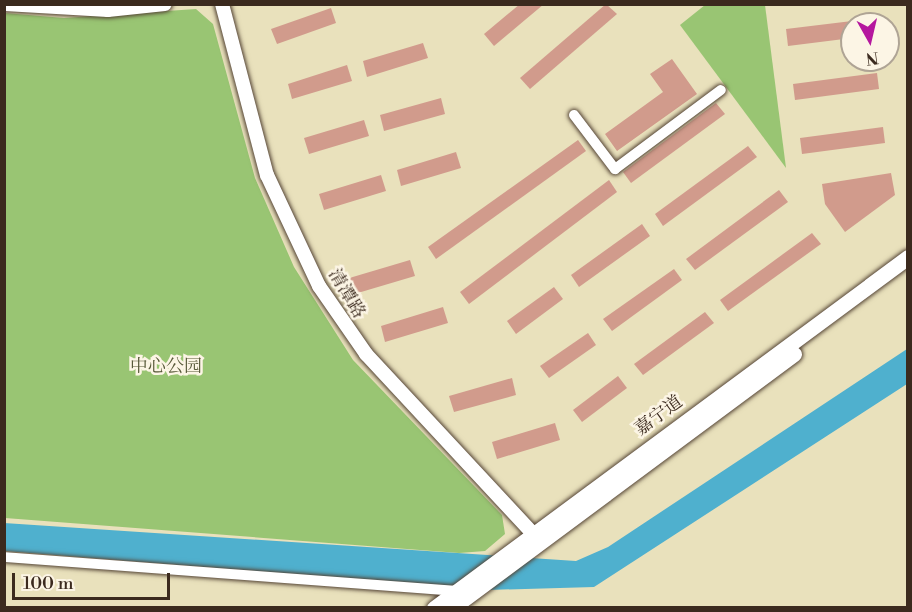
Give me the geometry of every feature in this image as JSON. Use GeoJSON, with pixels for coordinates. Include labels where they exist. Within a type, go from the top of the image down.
{"type":"FeatureCollection","features":[{"type":"Feature","properties":{"kind":"main road","name":"嘉宁道"},"geometry":{"type":"LineString","coordinates":[[452,608],[522,556],[537,537],[908,257]]}},
{"type":"Feature","properties":{"kind":"main road","name":"嘉宁道"},"geometry":{"type":"LineString","coordinates":[[434,608],[506,552],[537,537],[908,269]]}},
{"type":"Feature","properties":{"kind":"street"},"geometry":{"type":"LineString","coordinates":[[5,4],[92,10],[165,4]]}},
{"type":"Feature","properties":{"kind":"street","name":"清潭路"},"geometry":{"type":"LineString","coordinates":[[222,4],[267,175],[319,286],[366,354],[537,537]]}},
{"type":"Feature","properties":{"kind":"street"},"geometry":{"type":"LineString","coordinates":[[574,115],[615,168],[721,90]]}},
{"type":"Feature","properties":{"kind":"street"},"geometry":{"type":"LineString","coordinates":[[4,557],[456,591]]}},
{"type":"Feature","properties":{"kind":"green space"},"geometry":{"type":"Polygon","coordinates":[[[705,5],[765,5],[786,168],[680,25],[705,5]]]}},
{"type":"Feature","properties":{"kind":"green space","name":"中心公园"},"geometry":{"type":"Polygon","coordinates":[[[196,9],[213,24],[255,178],[294,267],[353,360],[502,515],[505,534],[485,551],[459,553],[5,518],[5,13],[64,18],[196,9]]]}},
{"type":"Feature","properties":{"kind":"water"},"geometry":{"type":"Polygon","coordinates":[[[907,349],[907,384],[594,587],[487,590],[5,551],[4,523],[576,561],[608,547],[907,349]]]}},
{"type":"Feature","properties":{"kind":"building"},"geometry":{"type":"Polygon","coordinates":[[[520,4],[544,4],[494,46],[484,34],[520,4]]]}},
{"type":"Feature","properties":{"kind":"building"},"geometry":{"type":"Polygon","coordinates":[[[606,4],[617,14],[530,89],[520,78],[606,4]]]}},
{"type":"Feature","properties":{"kind":"building"},"geometry":{"type":"Polygon","coordinates":[[[331,8],[336,23],[277,44],[271,29],[331,8]]]}},
{"type":"Feature","properties":{"kind":"building"},"geometry":{"type":"Polygon","coordinates":[[[840,22],[840,40],[788,46],[786,29],[840,22]]]}},
{"type":"Feature","properties":{"kind":"building"},"geometry":{"type":"Polygon","coordinates":[[[423,43],[428,58],[367,77],[363,61],[423,43]]]}},
{"type":"Feature","properties":{"kind":"building"},"geometry":{"type":"Polygon","coordinates":[[[672,59],[697,94],[617,151],[605,134],[663,92],[650,74],[672,59]]]}},
{"type":"Feature","properties":{"kind":"building"},"geometry":{"type":"Polygon","coordinates":[[[347,65],[352,81],[292,99],[288,84],[347,65]]]}},
{"type":"Feature","properties":{"kind":"building"},"geometry":{"type":"Polygon","coordinates":[[[877,73],[879,89],[795,100],[793,84],[877,73]]]}},
{"type":"Feature","properties":{"kind":"building"},"geometry":{"type":"Polygon","coordinates":[[[441,98],[445,114],[384,131],[380,115],[441,98]]]}},
{"type":"Feature","properties":{"kind":"building"},"geometry":{"type":"Polygon","coordinates":[[[716,103],[725,114],[631,183],[623,172],[716,103]]]}},
{"type":"Feature","properties":{"kind":"building"},"geometry":{"type":"Polygon","coordinates":[[[364,120],[369,136],[309,154],[304,138],[364,120]]]}},
{"type":"Feature","properties":{"kind":"building"},"geometry":{"type":"Polygon","coordinates":[[[883,127],[885,143],[802,154],[800,138],[883,127]]]}},
{"type":"Feature","properties":{"kind":"building"},"geometry":{"type":"Polygon","coordinates":[[[578,140],[586,151],[436,259],[428,247],[578,140]]]}},
{"type":"Feature","properties":{"kind":"building"},"geometry":{"type":"Polygon","coordinates":[[[748,146],[757,157],[663,226],[655,214],[748,146]]]}},
{"type":"Feature","properties":{"kind":"building"},"geometry":{"type":"Polygon","coordinates":[[[456,152],[461,168],[401,186],[397,170],[456,152]]]}},
{"type":"Feature","properties":{"kind":"building"},"geometry":{"type":"Polygon","coordinates":[[[891,173],[895,195],[845,232],[825,204],[822,184],[891,173]]]}},
{"type":"Feature","properties":{"kind":"building"},"geometry":{"type":"Polygon","coordinates":[[[381,175],[386,191],[324,210],[319,194],[381,175]]]}},
{"type":"Feature","properties":{"kind":"building"},"geometry":{"type":"Polygon","coordinates":[[[609,180],[617,192],[469,304],[460,292],[609,180]]]}},
{"type":"Feature","properties":{"kind":"building"},"geometry":{"type":"Polygon","coordinates":[[[779,190],[788,202],[695,270],[686,259],[779,190]]]}},
{"type":"Feature","properties":{"kind":"building"},"geometry":{"type":"Polygon","coordinates":[[[642,224],[650,236],[579,287],[571,275],[642,224]]]}},
{"type":"Feature","properties":{"kind":"building"},"geometry":{"type":"Polygon","coordinates":[[[812,233],[821,244],[728,311],[720,300],[812,233]]]}},
{"type":"Feature","properties":{"kind":"building"},"geometry":{"type":"Polygon","coordinates":[[[410,260],[415,276],[351,295],[346,279],[410,260]]]}},
{"type":"Feature","properties":{"kind":"building"},"geometry":{"type":"Polygon","coordinates":[[[674,269],[682,280],[612,331],[603,319],[674,269]]]}},
{"type":"Feature","properties":{"kind":"building"},"geometry":{"type":"Polygon","coordinates":[[[554,287],[563,299],[516,334],[507,321],[554,287]]]}},
{"type":"Feature","properties":{"kind":"building"},"geometry":{"type":"Polygon","coordinates":[[[443,307],[448,323],[385,342],[381,326],[443,307]]]}},
{"type":"Feature","properties":{"kind":"building"},"geometry":{"type":"Polygon","coordinates":[[[705,312],[714,323],[643,375],[634,364],[705,312]]]}},
{"type":"Feature","properties":{"kind":"building"},"geometry":{"type":"Polygon","coordinates":[[[588,333],[596,345],[549,378],[540,366],[588,333]]]}},
{"type":"Feature","properties":{"kind":"building"},"geometry":{"type":"Polygon","coordinates":[[[618,376],[627,388],[582,422],[573,410],[618,376]]]}},
{"type":"Feature","properties":{"kind":"building"},"geometry":{"type":"Polygon","coordinates":[[[512,378],[516,395],[454,412],[449,396],[512,378]]]}},
{"type":"Feature","properties":{"kind":"building"},"geometry":{"type":"Polygon","coordinates":[[[555,423],[560,440],[497,459],[492,442],[555,423]]]}}]}
